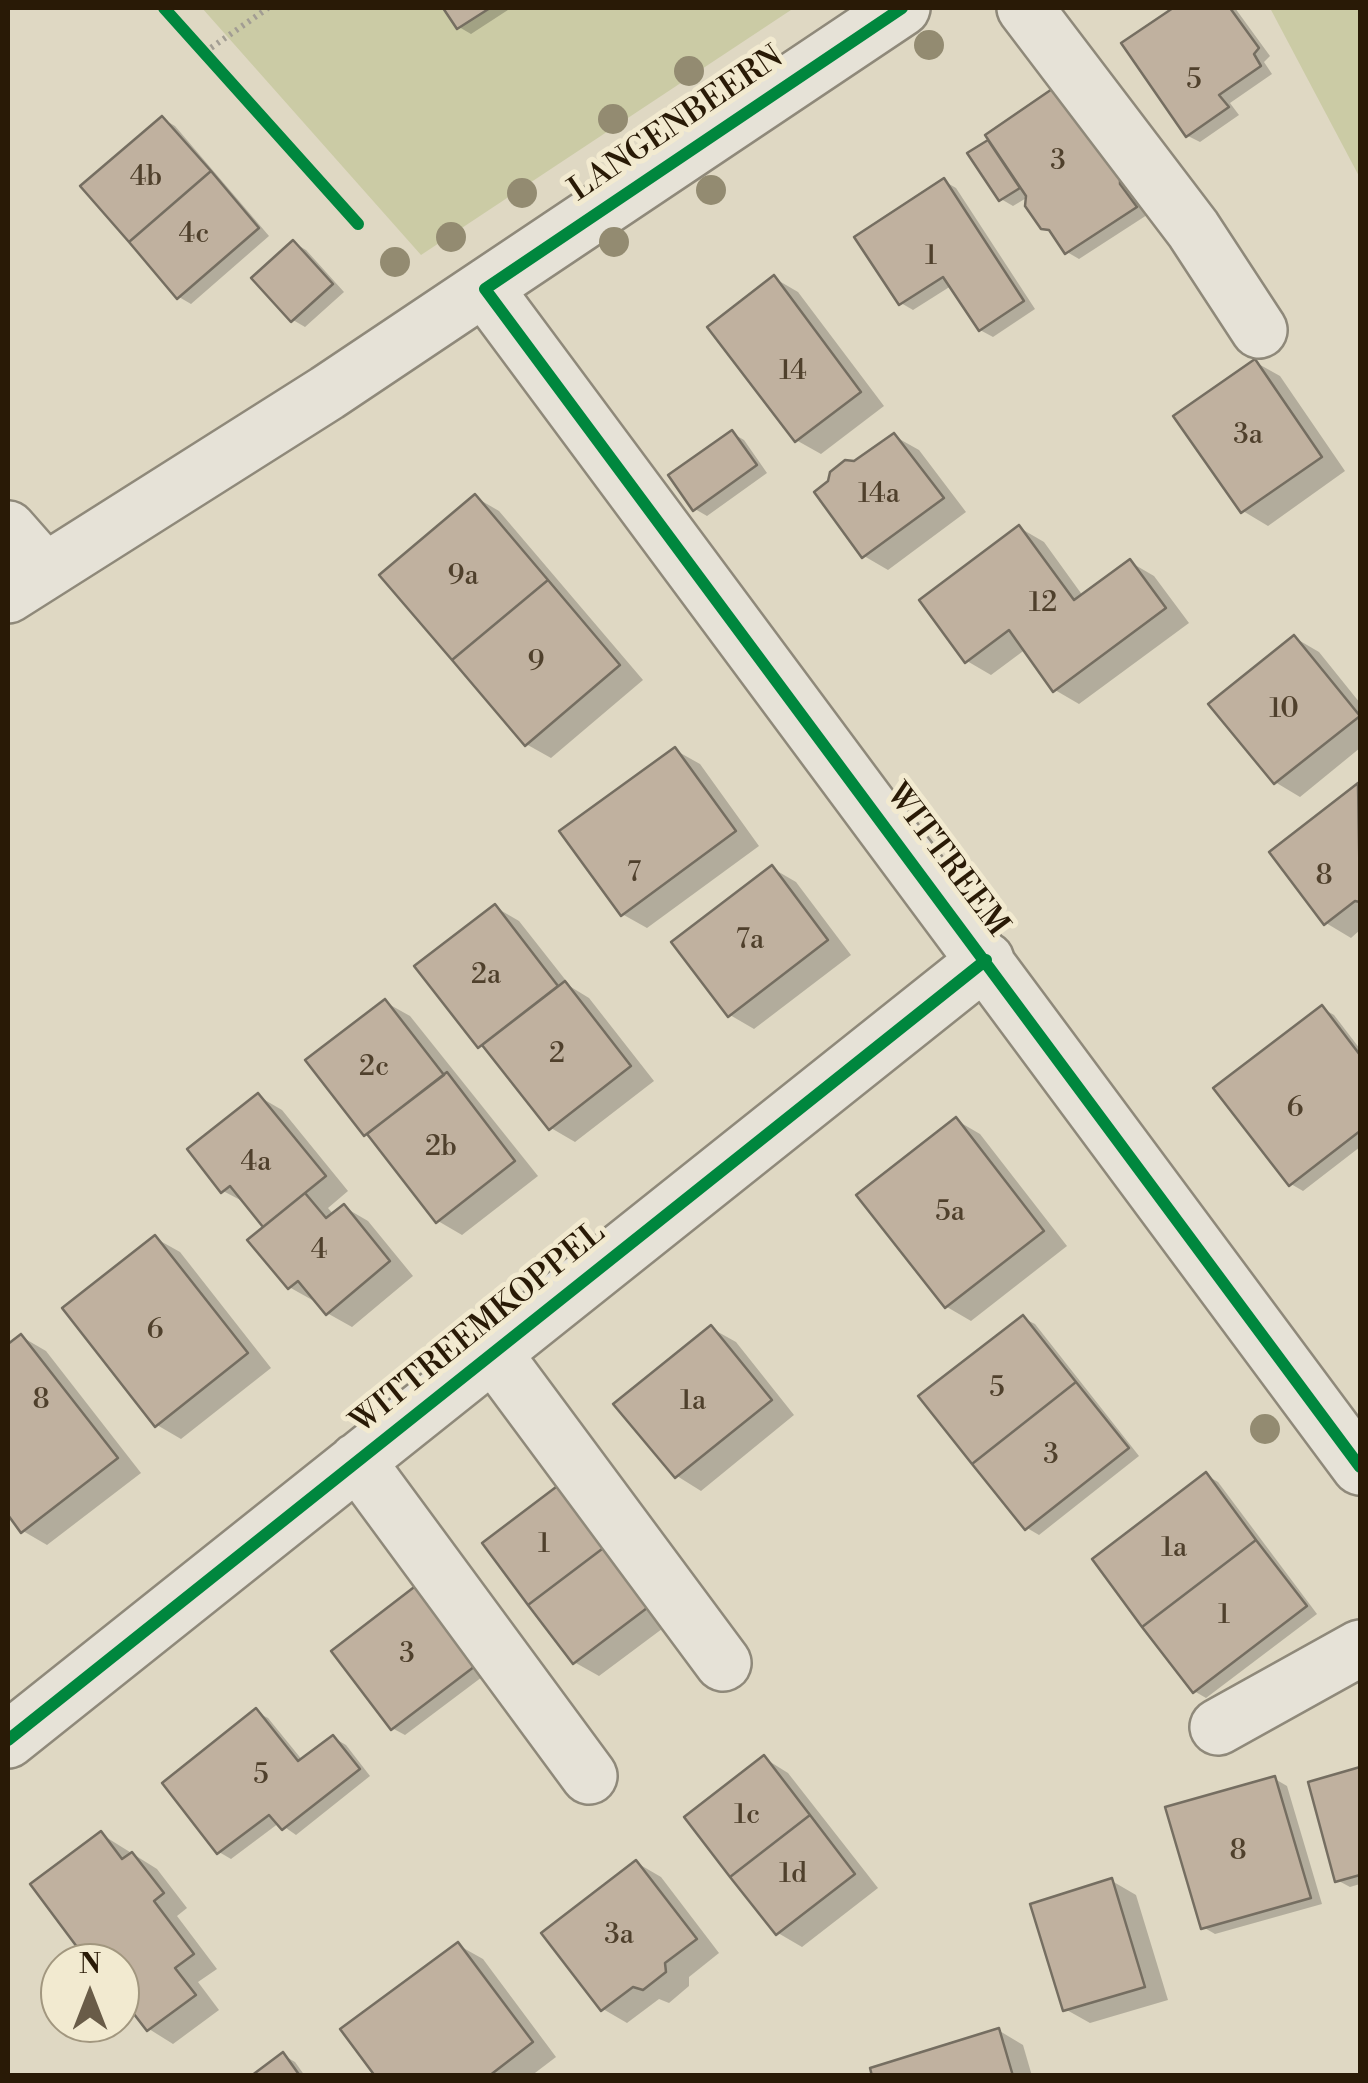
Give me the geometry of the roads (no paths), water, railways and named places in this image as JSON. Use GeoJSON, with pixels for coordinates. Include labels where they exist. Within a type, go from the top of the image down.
{"type":"FeatureCollection","features":[{"type":"Feature","properties":{"kind":"street","name":"LANGENBEERN"},"geometry":{"type":"LineString","coordinates":[[26,583],[484,289],[902,8]]}},
{"type":"Feature","properties":{"kind":"street"},"geometry":{"type":"LineString","coordinates":[[1025,8],[1194,229],[1259,330]]}},
{"type":"Feature","properties":{"kind":"street","name":"WITTREEM"},"geometry":{"type":"LineString","coordinates":[[484,289],[1360,1468]]}},
{"type":"Feature","properties":{"kind":"street"},"geometry":{"type":"LineString","coordinates":[[8,529],[26,583]]}},
{"type":"Feature","properties":{"kind":"street","name":"WITTREEMKOPPEL"},"geometry":{"type":"LineString","coordinates":[[8,1740],[986,960]]}},
{"type":"Feature","properties":{"kind":"street"},"geometry":{"type":"LineString","coordinates":[[493,1353],[723,1663]]}},
{"type":"Feature","properties":{"kind":"street"},"geometry":{"type":"LineString","coordinates":[[357,1462],[589,1776]]}},
{"type":"Feature","properties":{"kind":"street"},"geometry":{"type":"LineString","coordinates":[[1218,1726],[1360,1648]]}}]}
